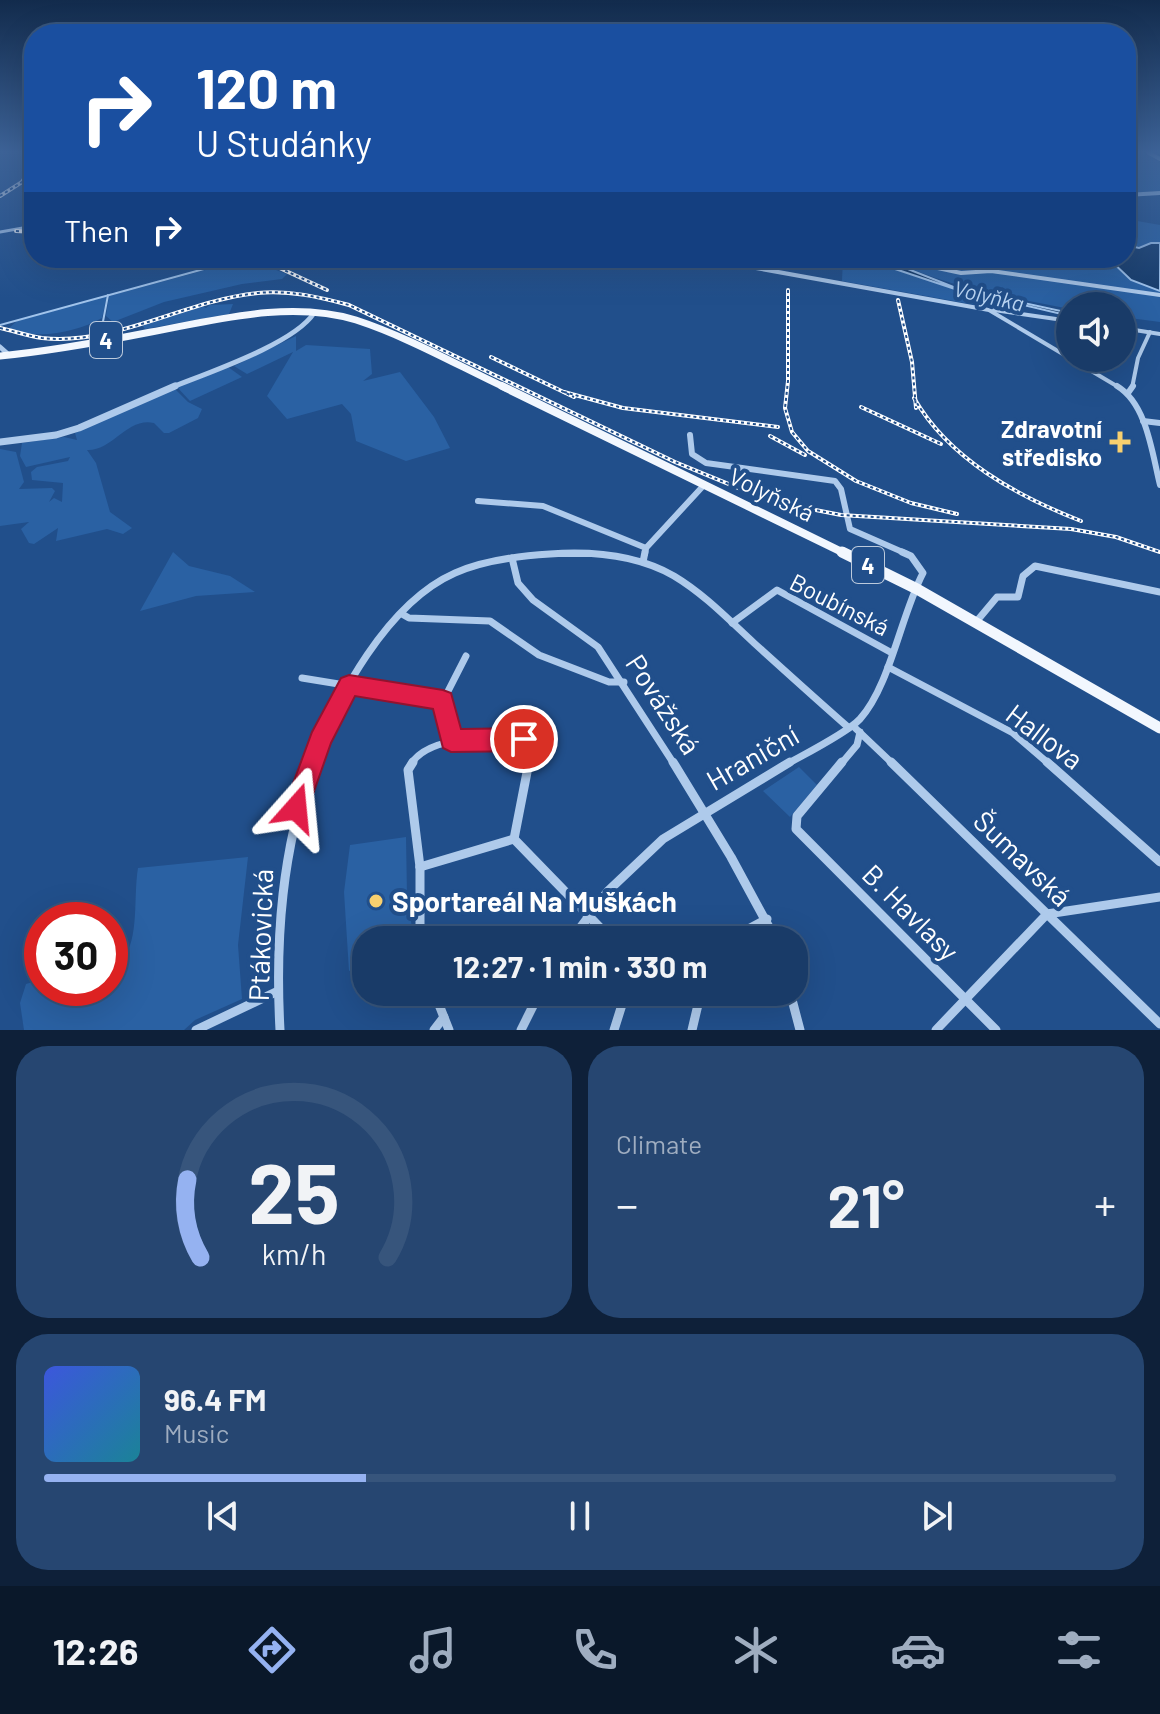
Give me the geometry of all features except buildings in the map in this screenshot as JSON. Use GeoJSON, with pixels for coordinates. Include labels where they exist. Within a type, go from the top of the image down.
{"type":"FeatureCollection","features":[{"type":"Feature","properties":{"kind":"main road","name":"Volyňská"},"geometry":{"type":"LineString","coordinates":[[314,313],[355,320],[393,334],[917,589],[1160,728]]}},
{"type":"Feature","properties":{"kind":"main road","name":"4"},"geometry":{"type":"LineString","coordinates":[[4,356],[239,315],[314,313]]}},
{"type":"Feature","properties":{"kind":"street"},"geometry":{"type":"LineString","coordinates":[[0,232],[24,228]]}},
{"type":"Feature","properties":{"kind":"street"},"geometry":{"type":"LineString","coordinates":[[756,268],[1056,319]]}},
{"type":"Feature","properties":{"kind":"street"},"geometry":{"type":"LineString","coordinates":[[935,268],[991,271],[1160,295]]}},
{"type":"Feature","properties":{"kind":"street"},"geometry":{"type":"LineString","coordinates":[[989,310],[1128,393],[1143,421],[1160,485]]}},
{"type":"Feature","properties":{"kind":"street"},"geometry":{"type":"LineString","coordinates":[[0,443],[56,435],[79,428],[280,341],[302,328],[314,313]]}},
{"type":"Feature","properties":{"kind":"street"},"geometry":{"type":"LineString","coordinates":[[1136,330],[1160,334]]}},
{"type":"Feature","properties":{"kind":"street"},"geometry":{"type":"LineString","coordinates":[[1128,393],[1132,390],[1138,358],[1150,332]]}},
{"type":"Feature","properties":{"kind":"street"},"geometry":{"type":"LineString","coordinates":[[0,347],[4,356]]}},
{"type":"Feature","properties":{"kind":"street"},"geometry":{"type":"LineString","coordinates":[[1143,421],[1160,423]]}},
{"type":"Feature","properties":{"kind":"street"},"geometry":{"type":"LineString","coordinates":[[690,435],[692,454],[706,463],[835,481],[841,489],[847,523],[852,530],[904,553],[920,565],[922,577],[917,589]]}},
{"type":"Feature","properties":{"kind":"street"},"geometry":{"type":"LineString","coordinates":[[643,562],[646,548],[704,485]]}},
{"type":"Feature","properties":{"kind":"street"},"geometry":{"type":"LineString","coordinates":[[478,501],[543,506],[646,548]]}},
{"type":"Feature","properties":{"kind":"street","name":"Šumavská"},"geometry":{"type":"LineString","coordinates":[[512,558],[555,553],[599,553],[643,562],[684,584],[854,729],[1160,1024]]}},
{"type":"Feature","properties":{"kind":"street","name":"Ptákovická"},"geometry":{"type":"LineString","coordinates":[[280,1030],[277,919],[290,833],[315,753],[349,685],[402,614],[433,585],[454,573],[512,558]]}},
{"type":"Feature","properties":{"kind":"street","name":"Povážská"},"geometry":{"type":"LineString","coordinates":[[512,558],[518,583],[533,600],[598,647],[624,682],[770,926]]}},
{"type":"Feature","properties":{"kind":"street"},"geometry":{"type":"LineString","coordinates":[[976,622],[997,597],[1018,597],[1023,576],[1035,566],[1160,592]]}},
{"type":"Feature","properties":{"kind":"street","name":"Hraniční"},"geometry":{"type":"LineString","coordinates":[[581,926],[630,868],[663,839],[854,729],[877,693],[909,600],[917,589]]}},
{"type":"Feature","properties":{"kind":"street","name":"Boubínská"},"geometry":{"type":"LineString","coordinates":[[732,623],[777,590],[892,653]]}},
{"type":"Feature","properties":{"kind":"street"},"geometry":{"type":"LineString","coordinates":[[402,614],[409,618],[490,621],[539,655],[609,682],[624,682]]}},
{"type":"Feature","properties":{"kind":"street"},"geometry":{"type":"LineString","coordinates":[[451,740],[443,701],[466,656]]}},
{"type":"Feature","properties":{"kind":"street","name":"Hallova"},"geometry":{"type":"LineString","coordinates":[[888,667],[1013,733],[1160,862]]}},
{"type":"Feature","properties":{"kind":"street"},"geometry":{"type":"LineString","coordinates":[[302,678],[443,701]]}},
{"type":"Feature","properties":{"kind":"street","name":"Hraniční"},"geometry":{"type":"LineString","coordinates":[[795,825],[797,816],[857,745],[854,729]]}},
{"type":"Feature","properties":{"kind":"street"},"geometry":{"type":"LineString","coordinates":[[420,926],[420,867],[409,767],[417,756],[451,740],[524,739],[530,744],[514,839]]}},
{"type":"Feature","properties":{"kind":"street","name":"B. Havlasy"},"geometry":{"type":"LineString","coordinates":[[795,825],[798,833],[996,1030]]}},
{"type":"Feature","properties":{"kind":"street"},"geometry":{"type":"LineString","coordinates":[[420,867],[514,839]]}},
{"type":"Feature","properties":{"kind":"street"},"geometry":{"type":"LineString","coordinates":[[514,839],[599,926]]}},
{"type":"Feature","properties":{"kind":"street"},"geometry":{"type":"LineString","coordinates":[[936,1030],[1047,914],[1160,897]]}},
{"type":"Feature","properties":{"kind":"street"},"geometry":{"type":"LineString","coordinates":[[754,926],[767,919]]}},
{"type":"Feature","properties":{"kind":"street"},"geometry":{"type":"LineString","coordinates":[[196,1030],[278,991]]}},
{"type":"Feature","properties":{"kind":"street"},"geometry":{"type":"LineString","coordinates":[[440,1006],[449,1030]]}},
{"type":"Feature","properties":{"kind":"street"},"geometry":{"type":"LineString","coordinates":[[521,1030],[533,1006]]}},
{"type":"Feature","properties":{"kind":"street"},"geometry":{"type":"LineString","coordinates":[[614,1030],[622,1006]]}},
{"type":"Feature","properties":{"kind":"street"},"geometry":{"type":"LineString","coordinates":[[692,1030],[698,1006]]}},
{"type":"Feature","properties":{"kind":"street"},"geometry":{"type":"LineString","coordinates":[[794,1006],[800,1030]]}},
{"type":"Feature","properties":{"kind":"street"},"geometry":{"type":"LineString","coordinates":[[434,1030],[444,1017]]}},
{"type":"Feature","properties":{"kind":"shaded area"},"geometry":{"type":"Polygon","coordinates":[[[1136,221],[1160,225],[1160,243],[1136,247],[1136,221]]]}},
{"type":"Feature","properties":{"kind":"shaded area"},"geometry":{"type":"Polygon","coordinates":[[[1160,243],[1160,291],[1131,280],[1118,268],[1136,268],[1136,247],[1160,243]]]}},
{"type":"Feature","properties":{"kind":"shaded area"},"geometry":{"type":"Polygon","coordinates":[[[213,268],[271,268],[287,274],[282,279],[242,284],[164,302],[113,322],[106,316],[109,296],[213,268]]]}},
{"type":"Feature","properties":{"kind":"shaded area"},"geometry":{"type":"Polygon","coordinates":[[[843,268],[889,268],[984,298],[993,308],[842,281],[843,268]]]}},
{"type":"Feature","properties":{"kind":"shaded area"},"geometry":{"type":"Polygon","coordinates":[[[892,268],[905,268],[956,288],[1056,310],[1056,313],[955,289],[892,268]]]}},
{"type":"Feature","properties":{"kind":"shaded area"},"geometry":{"type":"Polygon","coordinates":[[[909,268],[1118,268],[1131,280],[1160,291],[1160,322],[1136,319],[1136,292],[1056,292],[1056,306],[977,290],[909,268]]]}},
{"type":"Feature","properties":{"kind":"shaded area"},"geometry":{"type":"Polygon","coordinates":[[[107,296],[102,318],[81,327],[44,334],[9,328],[17,321],[107,296]]]}},
{"type":"Feature","properties":{"kind":"shaded area"},"geometry":{"type":"Polygon","coordinates":[[[233,304],[229,314],[145,329],[142,325],[200,305],[206,308],[233,304]]]}},
{"type":"Feature","properties":{"kind":"shaded area"},"geometry":{"type":"Polygon","coordinates":[[[296,336],[296,351],[306,345],[370,349],[372,374],[363,381],[400,372],[434,417],[450,448],[406,461],[356,441],[351,414],[342,404],[287,419],[267,396],[293,352],[247,374],[234,366],[296,336]]]}},
{"type":"Feature","properties":{"kind":"shaded area"},"geometry":{"type":"Polygon","coordinates":[[[228,367],[242,377],[190,401],[177,387],[228,367]]]}},
{"type":"Feature","properties":{"kind":"shaded area"},"geometry":{"type":"Polygon","coordinates":[[[174,388],[188,402],[202,409],[198,418],[169,433],[164,433],[154,423],[144,422],[105,445],[87,450],[96,463],[110,512],[132,528],[123,534],[107,529],[56,541],[58,528],[34,544],[29,543],[21,529],[29,522],[0,526],[0,449],[16,452],[24,482],[19,489],[52,488],[55,491],[49,502],[54,498],[62,502],[63,483],[32,480],[31,472],[37,467],[68,461],[70,457],[26,467],[20,456],[22,443],[64,437],[77,440],[75,433],[174,388]]]}},
{"type":"Feature","properties":{"kind":"shaded area"},"geometry":{"type":"Polygon","coordinates":[[[173,552],[189,566],[230,576],[255,592],[196,596],[140,611],[173,552]]]}},
{"type":"Feature","properties":{"kind":"shaded area"},"geometry":{"type":"Polygon","coordinates":[[[799,767],[817,785],[790,817],[763,791],[799,767]]]}},
{"type":"Feature","properties":{"kind":"shaded area","name":"Sportareál Na Muškách"},"geometry":{"type":"Polygon","coordinates":[[[406,837],[407,896],[412,926],[352,926],[352,970],[349,971],[344,892],[350,845],[406,837]]]}},
{"type":"Feature","properties":{"kind":"shaded area"},"geometry":{"type":"Polygon","coordinates":[[[248,857],[238,945],[242,999],[195,1020],[184,1030],[24,1030],[20,1003],[24,990],[24,1006],[128,1006],[128,952],[135,917],[138,868],[248,857]]]}},
{"type":"Feature","properties":{"kind":"waterway"},"geometry":{"type":"LineString","coordinates":[[108,295],[208,268]]}},
{"type":"Feature","properties":{"kind":"waterway"},"geometry":{"type":"LineString","coordinates":[[0,325],[108,295]]}},
{"type":"Feature","properties":{"kind":"waterway"},"geometry":{"type":"LineString","coordinates":[[101,332],[108,295]]}},
{"type":"Feature","properties":{"kind":"railway"},"geometry":{"type":"LineString","coordinates":[[16,231],[24,231]]}},
{"type":"Feature","properties":{"kind":"railway"},"geometry":{"type":"LineString","coordinates":[[280,268],[327,290]]}},
{"type":"Feature","properties":{"kind":"railway"},"geometry":{"type":"LineString","coordinates":[[788,290],[785,408],[792,432],[808,451],[856,481],[911,503],[957,514]]}},
{"type":"Feature","properties":{"kind":"railway"},"geometry":{"type":"LineString","coordinates":[[0,328],[42,338],[70,339],[124,329],[231,297],[270,292],[315,297],[349,305],[675,462],[770,501],[841,515],[1071,529],[1116,537],[1160,552]]}},
{"type":"Feature","properties":{"kind":"railway"},"geometry":{"type":"LineString","coordinates":[[898,300],[912,362],[915,400]]}},
{"type":"Feature","properties":{"kind":"railway"},"geometry":{"type":"LineString","coordinates":[[491,357],[574,397]]}},
{"type":"Feature","properties":{"kind":"railway"},"geometry":{"type":"LineString","coordinates":[[564,392],[623,408],[778,427]]}},
{"type":"Feature","properties":{"kind":"railway"},"geometry":{"type":"LineString","coordinates":[[915,400],[929,420],[965,457],[1009,487],[1081,521]]}},
{"type":"Feature","properties":{"kind":"railway"},"geometry":{"type":"LineString","coordinates":[[915,400],[916,408]]}},
{"type":"Feature","properties":{"kind":"railway"},"geometry":{"type":"LineString","coordinates":[[861,407],[941,444]]}},
{"type":"Feature","properties":{"kind":"railway"},"geometry":{"type":"LineString","coordinates":[[770,436],[805,455]]}},
{"type":"Feature","properties":{"kind":"place","name":"Zdravotní středisko"},"geometry":{"type":"Point","coordinates":[1120,442]}},
{"type":"Feature","properties":{"kind":"place","name":"Sportareál Na Muškách"},"geometry":{"type":"Point","coordinates":[376,901]}},
{"type":"Feature","properties":{"kind":"route"},"geometry":{"type":"LineString","coordinates":[[296,808],[320,740],[349,685],[443,701],[451,740],[524,739]]}},
{"type":"Feature","properties":{"kind":"water label","name":"Volyňka"},"geometry":{"type":"Point","coordinates":[989,295]}}]}
